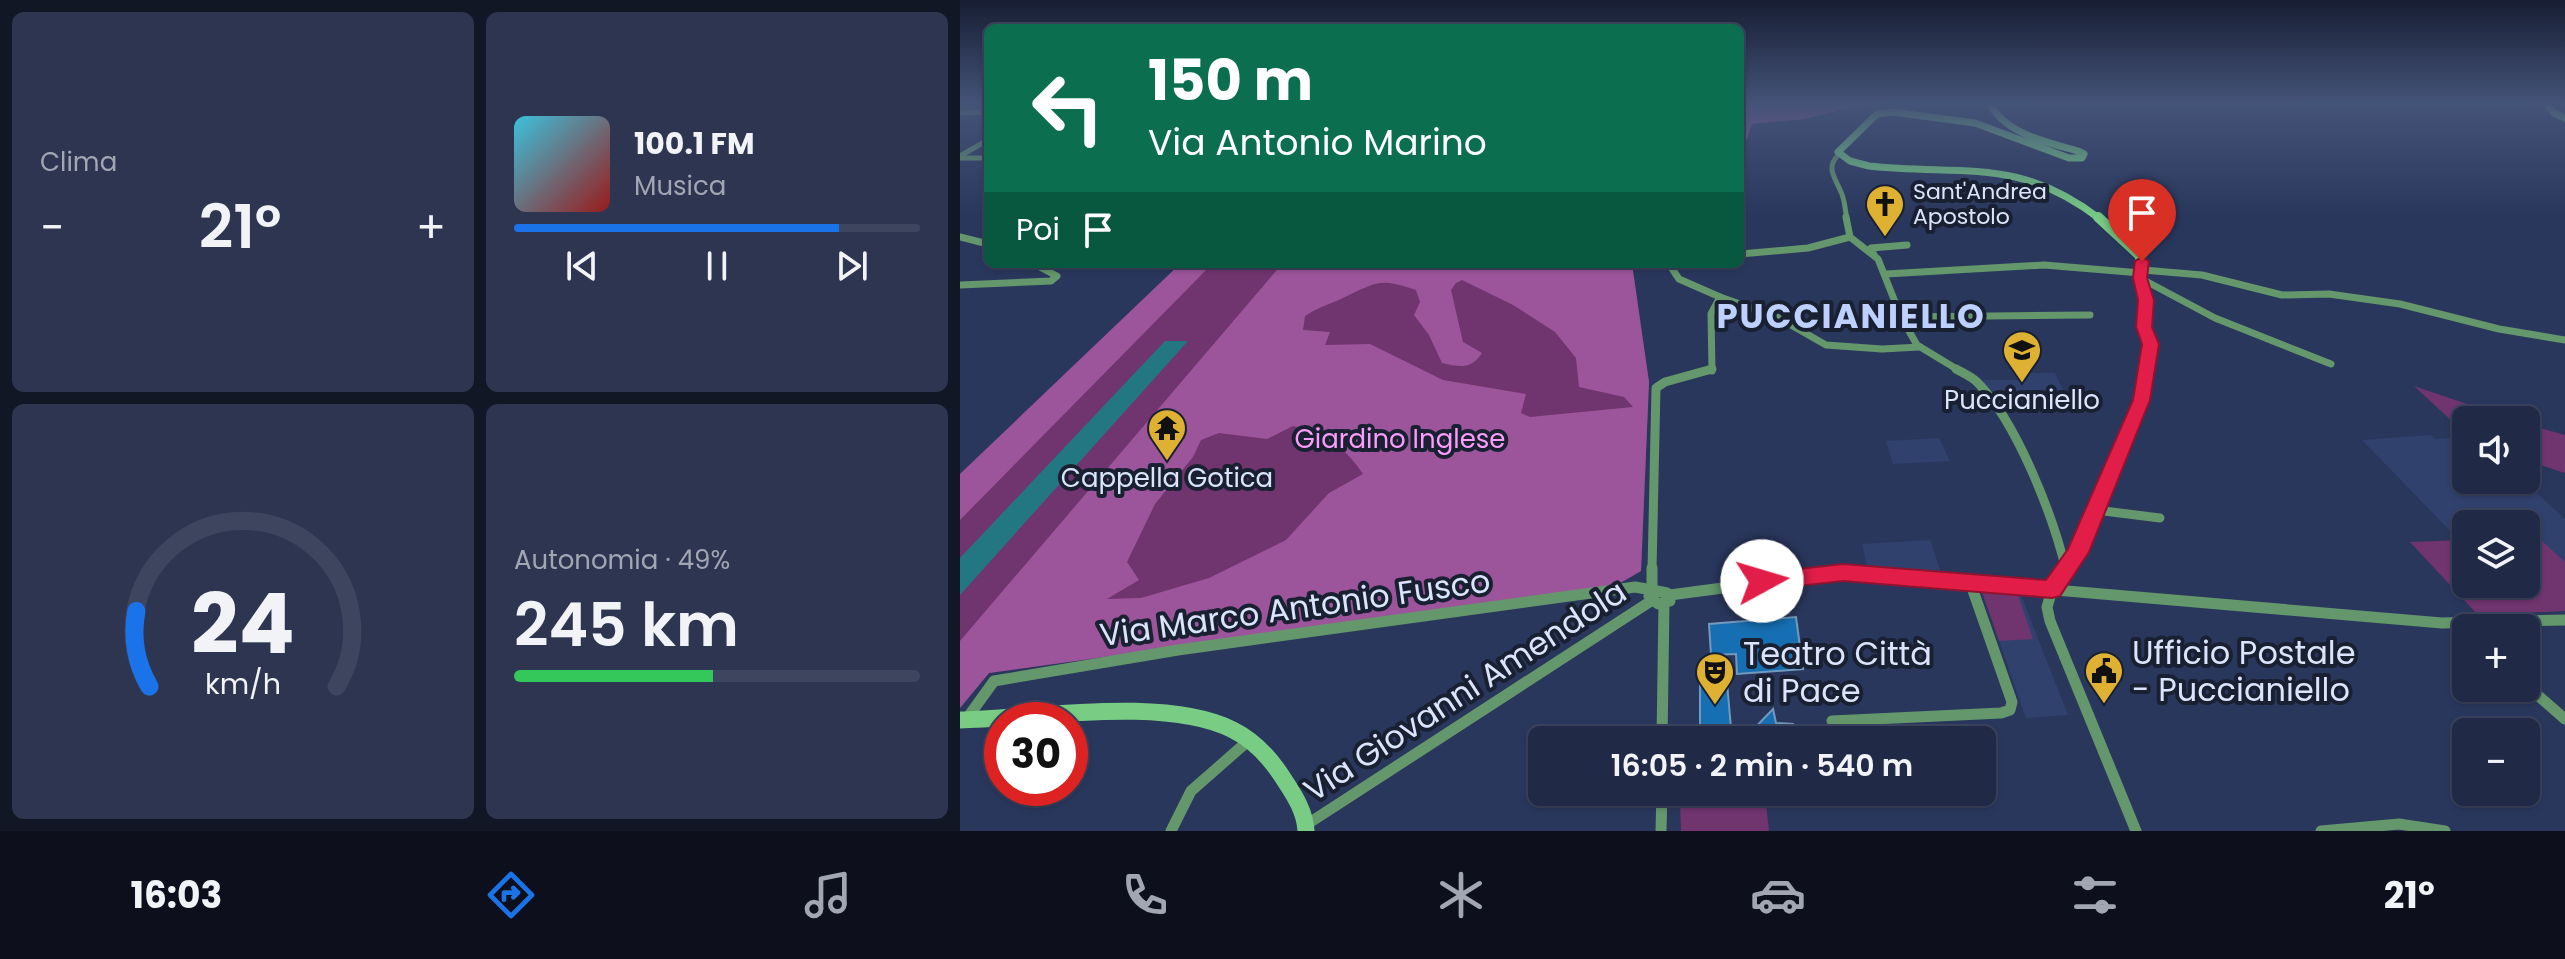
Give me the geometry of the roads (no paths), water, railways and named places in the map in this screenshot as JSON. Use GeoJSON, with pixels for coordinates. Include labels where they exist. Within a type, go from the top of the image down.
{"type":"FeatureCollection","features":[{"type":"Feature","properties":{"kind":"street"},"geometry":{"type":"LineString","coordinates":[[960,155],[984,142]]}},
{"type":"Feature","properties":{"kind":"street"},"geometry":{"type":"LineString","coordinates":[[1846,142],[1833,160],[1831,174],[1842,193],[1850,237],[1875,255]]}},
{"type":"Feature","properties":{"kind":"street"},"geometry":{"type":"LineString","coordinates":[[2025,142],[2069,158],[2082,158],[2084,154],[2051,142]]}},
{"type":"Feature","properties":{"kind":"street"},"geometry":{"type":"LineString","coordinates":[[1839,154],[1873,165],[2001,172],[2021,177],[2085,207],[2139,255],[2146,300],[2144,327],[2150,344],[2147,372],[2135,417],[2096,510],[2066,572],[2052,589],[2047,607],[2136,831]]}},
{"type":"Feature","properties":{"kind":"street"},"geometry":{"type":"LineString","coordinates":[[960,155],[984,158]]}},
{"type":"Feature","properties":{"kind":"street"},"geometry":{"type":"LineString","coordinates":[[1744,254],[1808,248],[1850,237]]}},
{"type":"Feature","properties":{"kind":"street"},"geometry":{"type":"LineString","coordinates":[[962,239],[984,243]]}},
{"type":"Feature","properties":{"kind":"street"},"geometry":{"type":"LineString","coordinates":[[1907,245],[1871,248],[1886,274],[1901,317],[1920,347],[1976,381],[2012,429],[2060,545],[2066,572]]}},
{"type":"Feature","properties":{"kind":"street"},"geometry":{"type":"LineString","coordinates":[[1886,274],[2026,263],[2087,264],[2141,274],[2202,275],[2282,295],[2329,294],[2400,304],[2499,329],[2565,340]]}},
{"type":"Feature","properties":{"kind":"street"},"geometry":{"type":"LineString","coordinates":[[960,285],[1051,281],[1057,276],[1042,268]]}},
{"type":"Feature","properties":{"kind":"street"},"geometry":{"type":"LineString","coordinates":[[1672,268],[1679,279],[1777,317],[1826,345],[1882,349],[1920,347]]}},
{"type":"Feature","properties":{"kind":"street"},"geometry":{"type":"LineString","coordinates":[[2141,274],[2204,313],[2331,364]]}},
{"type":"Feature","properties":{"kind":"street"},"geometry":{"type":"LineString","coordinates":[[1662,726],[1656,388],[1665,382],[1712,371],[1711,314],[1720,297]]}},
{"type":"Feature","properties":{"kind":"street"},"geometry":{"type":"LineString","coordinates":[[1901,317],[2090,315]]}},
{"type":"Feature","properties":{"kind":"street"},"geometry":{"type":"LineString","coordinates":[[2096,510],[2160,518]]}},
{"type":"Feature","properties":{"kind":"street","name":"Via Giovanni Amendola"},"geometry":{"type":"LineString","coordinates":[[1306,828],[1659,598],[1843,572],[2452,624]]}},
{"type":"Feature","properties":{"kind":"street"},"geometry":{"type":"LineString","coordinates":[[1832,721],[2001,713],[2010,710],[2012,702],[1970,582]]}},
{"type":"Feature","properties":{"kind":"street","name":"Via Marco Antonio Fusco"},"geometry":{"type":"LineString","coordinates":[[962,723],[994,681],[1178,650],[1635,587],[1659,598]]}},
{"type":"Feature","properties":{"kind":"street","name":"Via Giovanni Amendola"},"geometry":{"type":"LineString","coordinates":[[2540,622],[2565,620]]}},
{"type":"Feature","properties":{"kind":"street"},"geometry":{"type":"LineString","coordinates":[[2540,697],[2565,719]]}},
{"type":"Feature","properties":{"kind":"street"},"geometry":{"type":"LineString","coordinates":[[962,723],[1177,714],[1225,726],[1268,754],[1290,789],[1306,828]]}},
{"type":"Feature","properties":{"kind":"street"},"geometry":{"type":"LineString","coordinates":[[1171,831],[1191,791],[1248,741]]}},
{"type":"Feature","properties":{"kind":"street"},"geometry":{"type":"LineString","coordinates":[[1661,831],[1662,806]]}},
{"type":"Feature","properties":{"kind":"street"},"geometry":{"type":"LineString","coordinates":[[2321,831],[2414,825],[2428,825],[2445,831]]}},
{"type":"Feature","properties":{"kind":"place","name":"Sant'Andrea Apostolo"},"geometry":{"type":"Point","coordinates":[1885,238]}},
{"type":"Feature","properties":{"kind":"place","name":"Puccianiello"},"geometry":{"type":"Point","coordinates":[2022,384]}},
{"type":"Feature","properties":{"kind":"place","name":"Cappella Gotica"},"geometry":{"type":"Point","coordinates":[1167,462]}},
{"type":"Feature","properties":{"kind":"place","name":"Ufficio Postale - Puccianiello"},"geometry":{"type":"Point","coordinates":[2104,705]}},
{"type":"Feature","properties":{"kind":"place","name":"Teatro Città di Pace"},"geometry":{"type":"Point","coordinates":[1715,706]}},
{"type":"Feature","properties":{"kind":"district","name":"PUCCIANIELLO"},"geometry":{"type":"Point","coordinates":[1851,316]}},
{"type":"Feature","properties":{"kind":"park label","name":"Giardino Inglese"},"geometry":{"type":"Point","coordinates":[1400,439]}}]}
